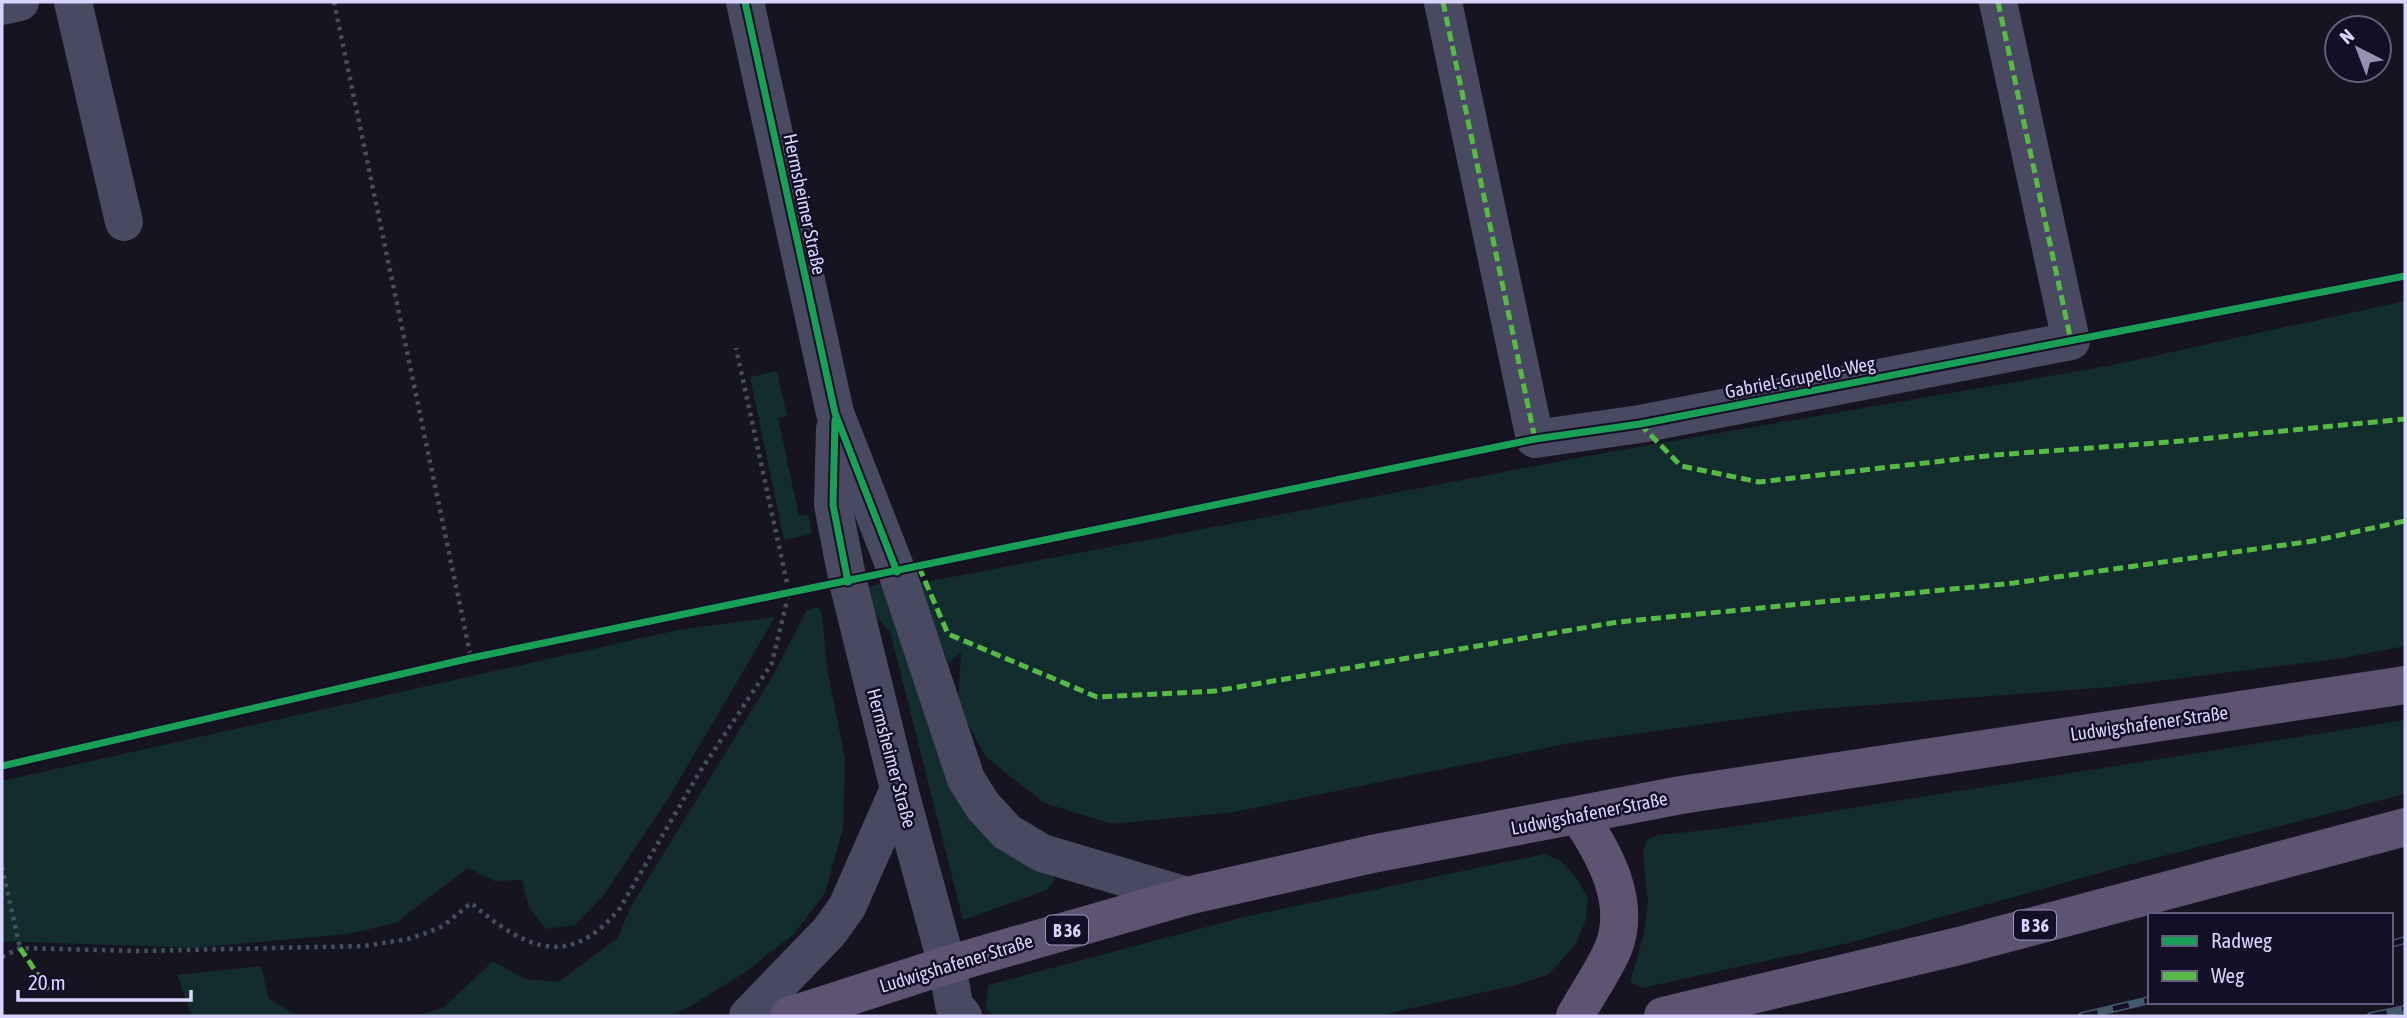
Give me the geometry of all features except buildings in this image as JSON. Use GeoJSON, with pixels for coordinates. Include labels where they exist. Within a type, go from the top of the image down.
{"type":"FeatureCollection","features":[{"type":"Feature","properties":{"kind":"main road","name":"Ludwigshafener Straße"},"geometry":{"type":"LineString","coordinates":[[789,1016],[947,965],[1187,897],[1371,854],[1681,795],[2405,685]]}},
{"type":"Feature","properties":{"kind":"main road"},"geometry":{"type":"LineString","coordinates":[[1575,1016],[1613,947],[1618,923],[1618,901],[1614,882],[1601,849],[1579,816]]}},
{"type":"Feature","properties":{"kind":"main road","name":"B 36"},"geometry":{"type":"LineString","coordinates":[[1663,1016],[1959,946],[2405,827]]}},
{"type":"Feature","properties":{"kind":"street"},"geometry":{"type":"LineString","coordinates":[[2,6],[20,2]]}},
{"type":"Feature","properties":{"kind":"street"},"geometry":{"type":"LineString","coordinates":[[73,2],[124,222]]}},
{"type":"Feature","properties":{"kind":"street","name":"Hermsheimer Straße"},"geometry":{"type":"LineString","coordinates":[[745,2],[835,413],[897,572],[966,779],[983,806],[1007,832],[1042,853],[1187,897]]}},
{"type":"Feature","properties":{"kind":"street","name":"Gabriel-Grupello-Weg"},"geometry":{"type":"LineString","coordinates":[[1443,2],[1535,439],[1640,424],[2071,341],[1998,2]]}},
{"type":"Feature","properties":{"kind":"street","name":"Hermsheimer Straße"},"geometry":{"type":"LineString","coordinates":[[835,413],[833,506],[854,613],[947,965],[954,1005],[962,1016]]}},
{"type":"Feature","properties":{"kind":"street"},"geometry":{"type":"LineString","coordinates":[[748,1016],[829,932],[847,907],[899,789]]}},
{"type":"Feature","properties":{"kind":"path"},"geometry":{"type":"LineString","coordinates":[[334,2],[471,658]]}},
{"type":"Feature","properties":{"kind":"path"},"geometry":{"type":"LineString","coordinates":[[2,957],[20,948],[140,951],[364,946],[408,939],[426,933],[443,926],[471,903],[500,928],[539,944],[559,947],[575,944],[604,928],[620,908],[699,773],[772,663],[789,592],[736,348]]}},
{"type":"Feature","properties":{"kind":"path"},"geometry":{"type":"LineString","coordinates":[[2,867],[20,948]]}},
{"type":"Feature","properties":{"kind":"green space"},"geometry":{"type":"Polygon","coordinates":[[[2405,301],[2405,646],[2344,658],[2110,687],[1805,710],[1570,743],[1234,812],[1112,824],[1044,803],[986,757],[958,706],[961,652],[949,663],[915,584],[1609,452],[2108,366],[2405,301]]]}},
{"type":"Feature","properties":{"kind":"green space"},"geometry":{"type":"Polygon","coordinates":[[[777,371],[787,416],[778,418],[799,516],[808,515],[812,534],[784,540],[750,377],[777,371]]]}},
{"type":"Feature","properties":{"kind":"green space"},"geometry":{"type":"Polygon","coordinates":[[[885,581],[956,786],[1048,865],[1055,879],[1047,890],[963,920],[890,632],[868,608],[862,590],[885,581]]]}},
{"type":"Feature","properties":{"kind":"green space"},"geometry":{"type":"Polygon","coordinates":[[[819,608],[822,614],[827,668],[845,759],[843,829],[825,893],[794,934],[744,973],[689,1007],[669,1016],[415,1016],[443,1008],[493,961],[525,979],[558,982],[618,938],[630,908],[774,674],[806,611],[819,608]]]}},
{"type":"Feature","properties":{"kind":"green space"},"geometry":{"type":"Polygon","coordinates":[[[775,617],[671,794],[604,895],[575,925],[546,929],[529,908],[522,880],[494,881],[468,868],[396,923],[347,934],[193,948],[2,941],[2,781],[678,630],[775,617]]]}},
{"type":"Feature","properties":{"kind":"green space"},"geometry":{"type":"Polygon","coordinates":[[[2405,720],[2405,794],[2128,865],[1848,943],[1642,988],[1630,982],[1644,934],[1648,903],[1643,853],[1647,839],[2405,720]]]}},
{"type":"Feature","properties":{"kind":"green space"},"geometry":{"type":"Polygon","coordinates":[[[1544,854],[1561,861],[1577,879],[1588,898],[1585,922],[1576,944],[1549,974],[1517,985],[1376,1016],[993,1016],[986,1008],[988,985],[1248,916],[1544,854]]]}},
{"type":"Feature","properties":{"kind":"green space"},"geometry":{"type":"Polygon","coordinates":[[[261,966],[269,999],[298,1016],[192,1016],[177,975],[261,966]]]}},
{"type":"Feature","properties":{"kind":"railway"},"geometry":{"type":"LineString","coordinates":[[2393,943],[2405,940]]}},
{"type":"Feature","properties":{"kind":"railway"},"geometry":{"type":"LineString","coordinates":[[2082,1016],[2148,1000]]}},
{"type":"Feature","properties":{"kind":"railway"},"geometry":{"type":"LineString","coordinates":[[2371,1016],[2405,1009]]}},
{"type":"Feature","properties":{"kind":"marked path"},"geometry":{"type":"LineString","coordinates":[[1443,2],[1535,439]]}},
{"type":"Feature","properties":{"kind":"marked path"},"geometry":{"type":"LineString","coordinates":[[1998,2],[2071,341]]}},
{"type":"Feature","properties":{"kind":"marked path"},"geometry":{"type":"LineString","coordinates":[[1640,424],[1681,466],[1759,482],[1995,455],[2170,442],[2405,419]]}},
{"type":"Feature","properties":{"kind":"marked path"},"geometry":{"type":"LineString","coordinates":[[919,567],[948,634],[1097,697],[1215,691],[1618,622],[2014,583],[2313,541],[2405,521]]}},
{"type":"Feature","properties":{"kind":"marked path"},"geometry":{"type":"LineString","coordinates":[[20,948],[48,990]]}},
{"type":"Feature","properties":{"kind":"cycle path"},"geometry":{"type":"LineString","coordinates":[[745,2],[835,413],[897,572]]}},
{"type":"Feature","properties":{"kind":"cycle path"},"geometry":{"type":"LineString","coordinates":[[2,766],[471,658],[1535,439],[1640,424],[2405,276]]}},
{"type":"Feature","properties":{"kind":"cycle path"},"geometry":{"type":"LineString","coordinates":[[835,420],[833,505],[848,582]]}}]}
